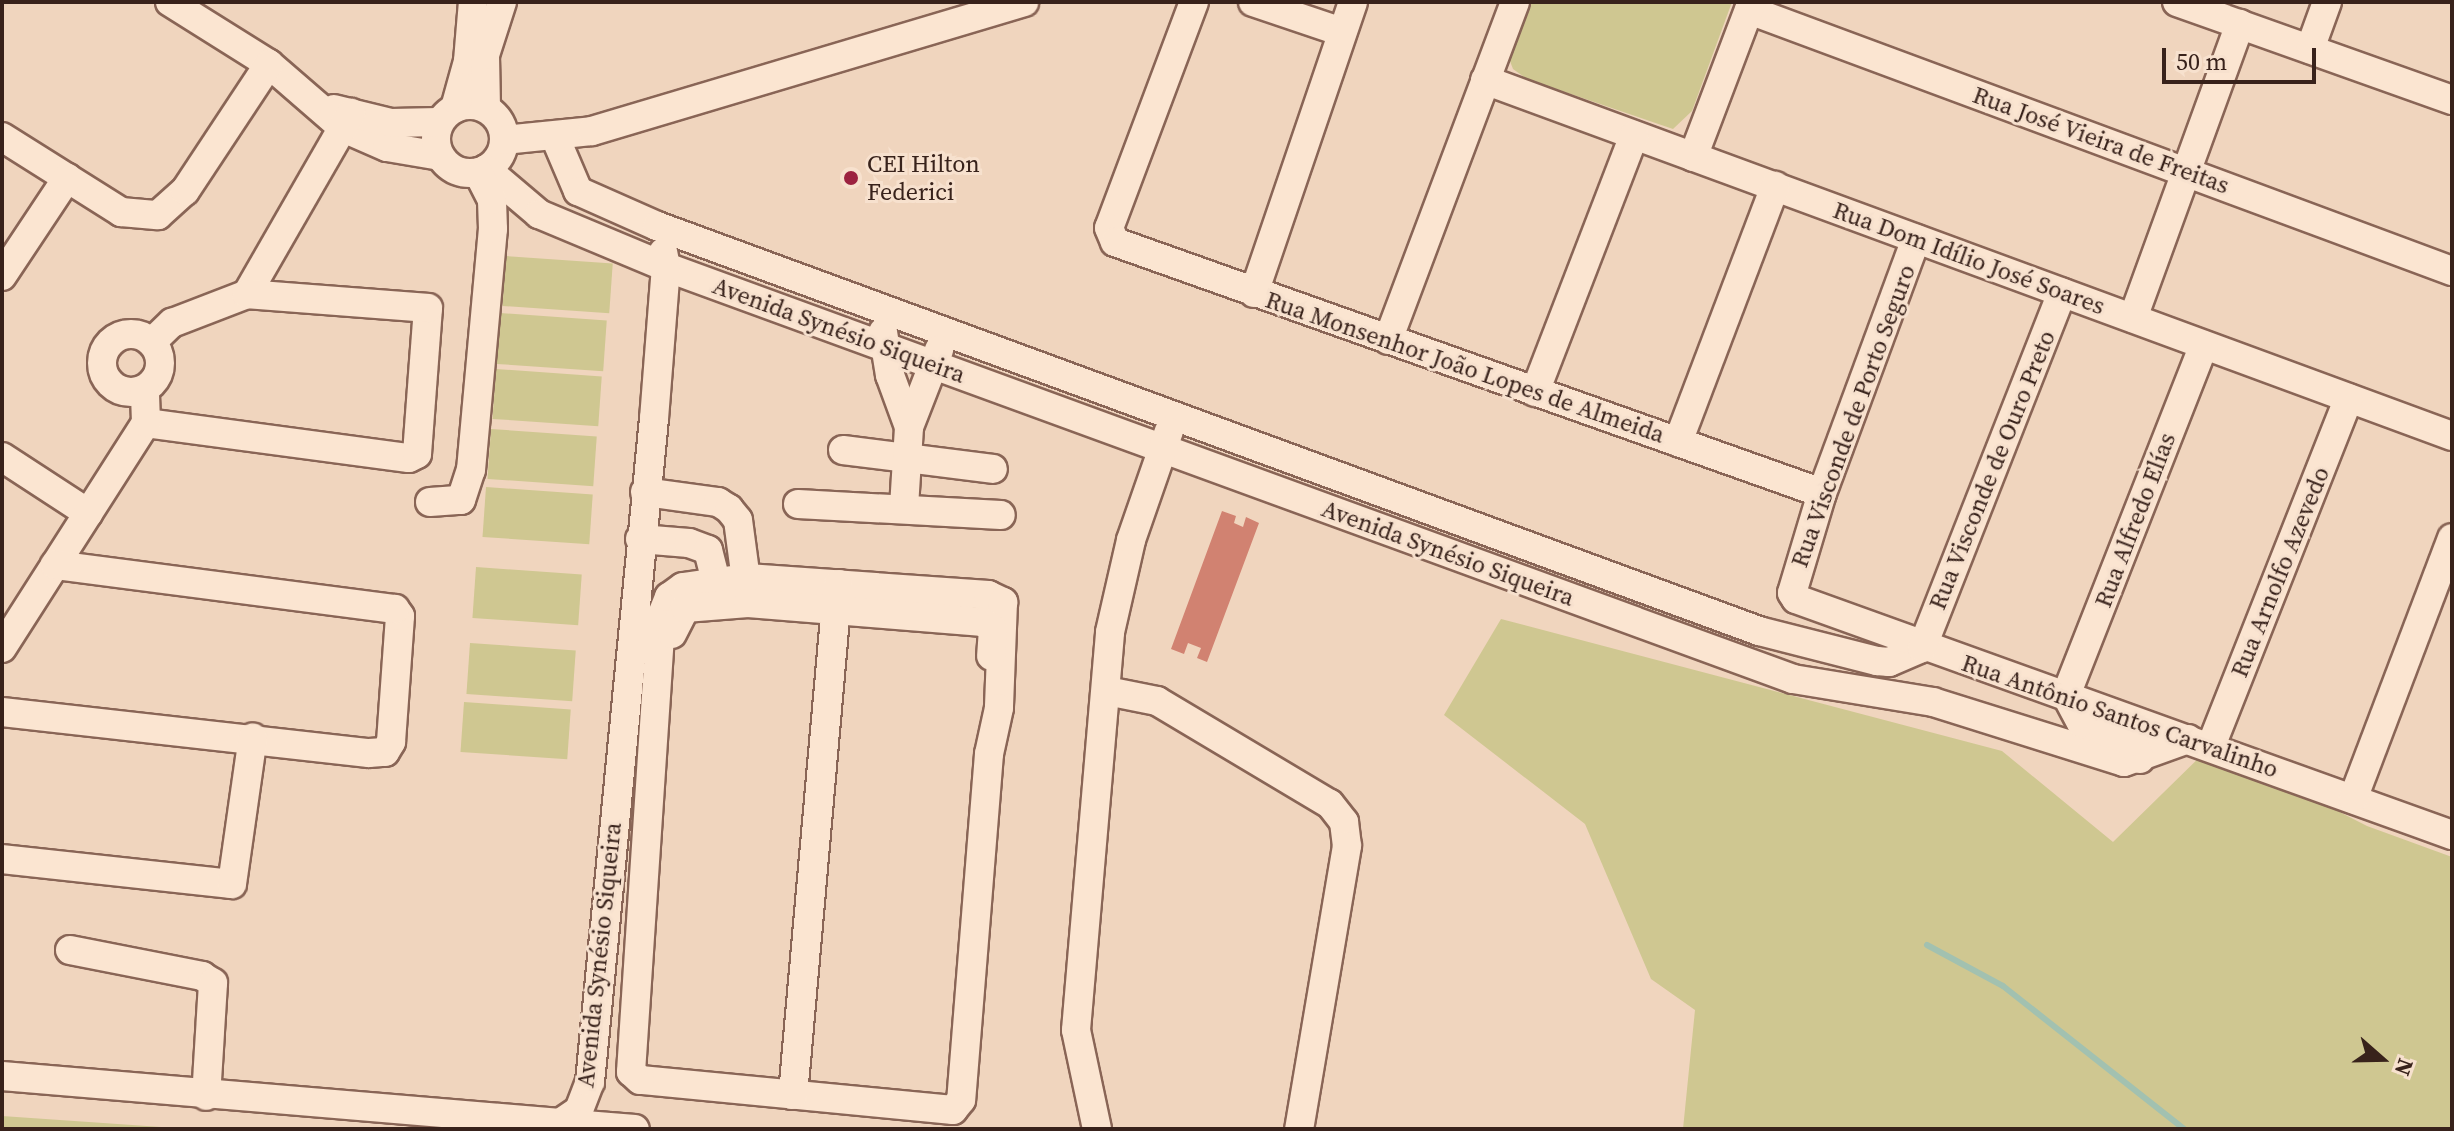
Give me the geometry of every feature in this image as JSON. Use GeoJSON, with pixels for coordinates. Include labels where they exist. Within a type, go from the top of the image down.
{"type":"FeatureCollection","features":[{"type":"Feature","properties":{"kind":"street"},"geometry":{"type":"LineString","coordinates":[[170,2],[269,64],[321,105],[387,147],[440,156],[452,169],[556,143],[990,7],[1024,2]]}},
{"type":"Feature","properties":{"kind":"street"},"geometry":{"type":"LineString","coordinates":[[440,156],[447,115],[468,61],[473,2]]}},
{"type":"Feature","properties":{"kind":"street"},"geometry":{"type":"LineString","coordinates":[[430,502],[461,500],[471,470],[493,229],[491,160],[499,122],[486,108],[485,55],[502,2]]}},
{"type":"Feature","properties":{"kind":"street","name":"Rua Monsenhor João Lopes de Almeida"},"geometry":{"type":"LineString","coordinates":[[1194,2],[1109,228],[1111,237],[1254,293],[1822,493]]}},
{"type":"Feature","properties":{"kind":"street"},"geometry":{"type":"LineString","coordinates":[[1253,2],[1342,32]]}},
{"type":"Feature","properties":{"kind":"street"},"geometry":{"type":"LineString","coordinates":[[1254,293],[1353,2]]}},
{"type":"Feature","properties":{"kind":"street"},"geometry":{"type":"LineString","coordinates":[[1388,340],[1515,2]]}},
{"type":"Feature","properties":{"kind":"street"},"geometry":{"type":"LineString","coordinates":[[2177,2],[2451,98]]}},
{"type":"Feature","properties":{"kind":"street"},"geometry":{"type":"LineString","coordinates":[[2310,49],[2327,2]]}},
{"type":"Feature","properties":{"kind":"street"},"geometry":{"type":"LineString","coordinates":[[1693,157],[1751,6]]}},
{"type":"Feature","properties":{"kind":"street","name":"Rua José Vieira de Freitas"},"geometry":{"type":"LineString","coordinates":[[1751,6],[2452,271]]}},
{"type":"Feature","properties":{"kind":"street"},"geometry":{"type":"LineString","coordinates":[[2133,318],[2240,24]]}},
{"type":"Feature","properties":{"kind":"street"},"geometry":{"type":"LineString","coordinates":[[2,137],[121,212],[158,215],[185,191],[269,64]]}},
{"type":"Feature","properties":{"kind":"street","name":"Rua Dom Idílio José Soares"},"geometry":{"type":"LineString","coordinates":[[1485,80],[2452,436]]}},
{"type":"Feature","properties":{"kind":"street"},"geometry":{"type":"LineString","coordinates":[[347,120],[391,123],[486,108]]}},
{"type":"Feature","properties":{"kind":"street"},"geometry":{"type":"LineString","coordinates":[[247,294],[347,120]]}},
{"type":"Feature","properties":{"kind":"street"},"geometry":{"type":"LineString","coordinates":[[1535,392],[1634,135]]}},
{"type":"Feature","properties":{"kind":"street"},"geometry":{"type":"LineString","coordinates":[[550,219],[578,191],[556,143]]}},
{"type":"Feature","properties":{"kind":"street","name":"Avenida Synésio Siqueira"},"geometry":{"type":"LineString","coordinates":[[491,160],[513,196],[550,219],[666,267],[1793,679],[1933,702],[2116,761],[2140,759]]}},
{"type":"Feature","properties":{"kind":"street"},"geometry":{"type":"LineString","coordinates":[[2,276],[67,178]]}},
{"type":"Feature","properties":{"kind":"street"},"geometry":{"type":"LineString","coordinates":[[1678,442],[1775,186]]}},
{"type":"Feature","properties":{"kind":"street","name":"Avenida Synésio Siqueira"},"geometry":{"type":"LineString","coordinates":[[578,191],[657,226],[1759,631],[1877,661],[1889,662],[1922,648]]}},
{"type":"Feature","properties":{"kind":"street","name":"Avenida Synésio Siqueira"},"geometry":{"type":"LineString","coordinates":[[560,1123],[579,1110],[590,1082],[666,267],[657,226]]}},
{"type":"Feature","properties":{"kind":"street","name":"Rua Visconde de Porto Seguro"},"geometry":{"type":"LineString","coordinates":[[1792,593],[1822,493],[1916,239]]}},
{"type":"Feature","properties":{"kind":"street","name":"Rua Visconde de Ouro Preto"},"geometry":{"type":"LineString","coordinates":[[1922,648],[2062,293]]}},
{"type":"Feature","properties":{"kind":"street"},"geometry":{"type":"LineString","coordinates":[[146,423],[409,458],[417,454],[428,308],[247,294],[172,323],[152,342]]}},
{"type":"Feature","properties":{"kind":"street"},"geometry":{"type":"LineString","coordinates":[[886,309],[882,344],[909,427]]}},
{"type":"Feature","properties":{"kind":"street"},"geometry":{"type":"LineString","coordinates":[[904,507],[909,427],[946,330]]}},
{"type":"Feature","properties":{"kind":"street"},"geometry":{"type":"LineString","coordinates":[[123,335],[139,335],[152,342],[160,360],[159,374],[145,389],[126,392],[114,387],[102,361],[107,347],[123,335]]}},
{"type":"Feature","properties":{"kind":"street","name":"Rua Alfredo Elías"},"geometry":{"type":"LineString","coordinates":[[2066,695],[2204,345]]}},
{"type":"Feature","properties":{"kind":"street"},"geometry":{"type":"LineString","coordinates":[[5,636],[55,565],[146,423],[145,389]]}},
{"type":"Feature","properties":{"kind":"street","name":"Rua Arnolfo Azevedo"},"geometry":{"type":"LineString","coordinates":[[2200,742],[2349,398]]}},
{"type":"Feature","properties":{"kind":"street"},"geometry":{"type":"LineString","coordinates":[[1097,1129],[1076,1030],[1110,632],[1131,540],[1174,415]]}},
{"type":"Feature","properties":{"kind":"street"},"geometry":{"type":"LineString","coordinates":[[843,450],[993,469]]}},
{"type":"Feature","properties":{"kind":"street"},"geometry":{"type":"LineString","coordinates":[[2,457],[88,513]]}},
{"type":"Feature","properties":{"kind":"street"},"geometry":{"type":"LineString","coordinates":[[645,492],[718,502],[729,509],[738,520],[733,591]]}},
{"type":"Feature","properties":{"kind":"street"},"geometry":{"type":"LineString","coordinates":[[798,504],[904,507],[1001,515]]}},
{"type":"Feature","properties":{"kind":"street"},"geometry":{"type":"LineString","coordinates":[[2353,799],[2452,538]]}},
{"type":"Feature","properties":{"kind":"street"},"geometry":{"type":"LineString","coordinates":[[640,539],[700,545],[715,560],[733,591]]}},
{"type":"Feature","properties":{"kind":"street"},"geometry":{"type":"LineString","coordinates":[[2,712],[385,752],[391,742],[400,616],[395,609],[55,565]]}},
{"type":"Feature","properties":{"kind":"street"},"geometry":{"type":"LineString","coordinates":[[683,587],[733,591],[837,598],[988,595],[1003,602],[999,708],[989,754],[957,1106],[793,1095],[640,1080],[631,1072],[661,669],[657,652],[669,597],[683,587]]}},
{"type":"Feature","properties":{"kind":"street","name":"Rua Antônio Santos Carvalinho"},"geometry":{"type":"LineString","coordinates":[[1792,593],[1922,648],[2200,742],[2452,835]]}},
{"type":"Feature","properties":{"kind":"street"},"geometry":{"type":"LineString","coordinates":[[793,1095],[837,598]]}},
{"type":"Feature","properties":{"kind":"street"},"geometry":{"type":"LineString","coordinates":[[1107,691],[1157,701],[1330,804],[1344,822],[1347,846],[1299,1129]]}},
{"type":"Feature","properties":{"kind":"street"},"geometry":{"type":"LineString","coordinates":[[2066,695],[2081,723],[2133,742],[2140,759],[2200,742]]}},
{"type":"Feature","properties":{"kind":"street"},"geometry":{"type":"LineString","coordinates":[[2,859],[232,884],[253,737]]}},
{"type":"Feature","properties":{"kind":"street"},"geometry":{"type":"LineString","coordinates":[[70,950],[202,976],[213,983],[206,1096]]}},
{"type":"Feature","properties":{"kind":"street"},"geometry":{"type":"LineString","coordinates":[[2,1076],[206,1096],[635,1129]]}},
{"type":"Feature","properties":{"kind":"shaded area"},"geometry":{"type":"Polygon","coordinates":[[[1529,2],[1732,2],[1692,111],[1673,129],[1527,79],[1513,69],[1508,56],[1529,2]]]}},
{"type":"Feature","properties":{"kind":"shaded area"},"geometry":{"type":"Polygon","coordinates":[[[506,256],[613,263],[609,313],[503,306],[506,256]]]}},
{"type":"Feature","properties":{"kind":"shaded area"},"geometry":{"type":"Polygon","coordinates":[[[500,313],[607,320],[603,371],[496,364],[500,313]]]}},
{"type":"Feature","properties":{"kind":"shaded area"},"geometry":{"type":"Polygon","coordinates":[[[496,369],[602,376],[598,426],[493,419],[496,369]]]}},
{"type":"Feature","properties":{"kind":"shaded area"},"geometry":{"type":"Polygon","coordinates":[[[491,429],[597,436],[593,486],[488,479],[491,429]]]}},
{"type":"Feature","properties":{"kind":"shaded area"},"geometry":{"type":"Polygon","coordinates":[[[486,487],[593,494],[589,544],[483,537],[486,487]]]}},
{"type":"Feature","properties":{"kind":"shaded area"},"geometry":{"type":"Polygon","coordinates":[[[476,567],[582,574],[578,625],[472,618],[476,567]]]}},
{"type":"Feature","properties":{"kind":"shaded area"},"geometry":{"type":"Polygon","coordinates":[[[1501,619],[2002,751],[2113,842],[2211,746],[2367,826],[2452,857],[2452,1129],[1683,1129],[1695,1010],[1651,979],[1585,824],[1444,715],[1501,619]]]}},
{"type":"Feature","properties":{"kind":"shaded area"},"geometry":{"type":"Polygon","coordinates":[[[470,643],[576,650],[572,701],[466,694],[470,643]]]}},
{"type":"Feature","properties":{"kind":"shaded area"},"geometry":{"type":"Polygon","coordinates":[[[464,702],[571,709],[567,759],[461,752],[464,702]]]}},
{"type":"Feature","properties":{"kind":"shaded area"},"geometry":{"type":"Polygon","coordinates":[[[2,1116],[190,1129],[2,1129],[2,1116]]]}},
{"type":"Feature","properties":{"kind":"building"},"geometry":{"type":"Polygon","coordinates":[[[1222,511],[1236,516],[1234,523],[1243,527],[1246,517],[1259,523],[1207,662],[1197,658],[1201,648],[1188,643],[1184,654],[1171,649],[1222,511]]]}},
{"type":"Feature","properties":{"kind":"waterway"},"geometry":{"type":"LineString","coordinates":[[1927,945],[2003,986],[2184,1129]]}},
{"type":"Feature","properties":{"kind":"place","name":"CEI Hilton Federici"},"geometry":{"type":"Point","coordinates":[851,178]}}]}
